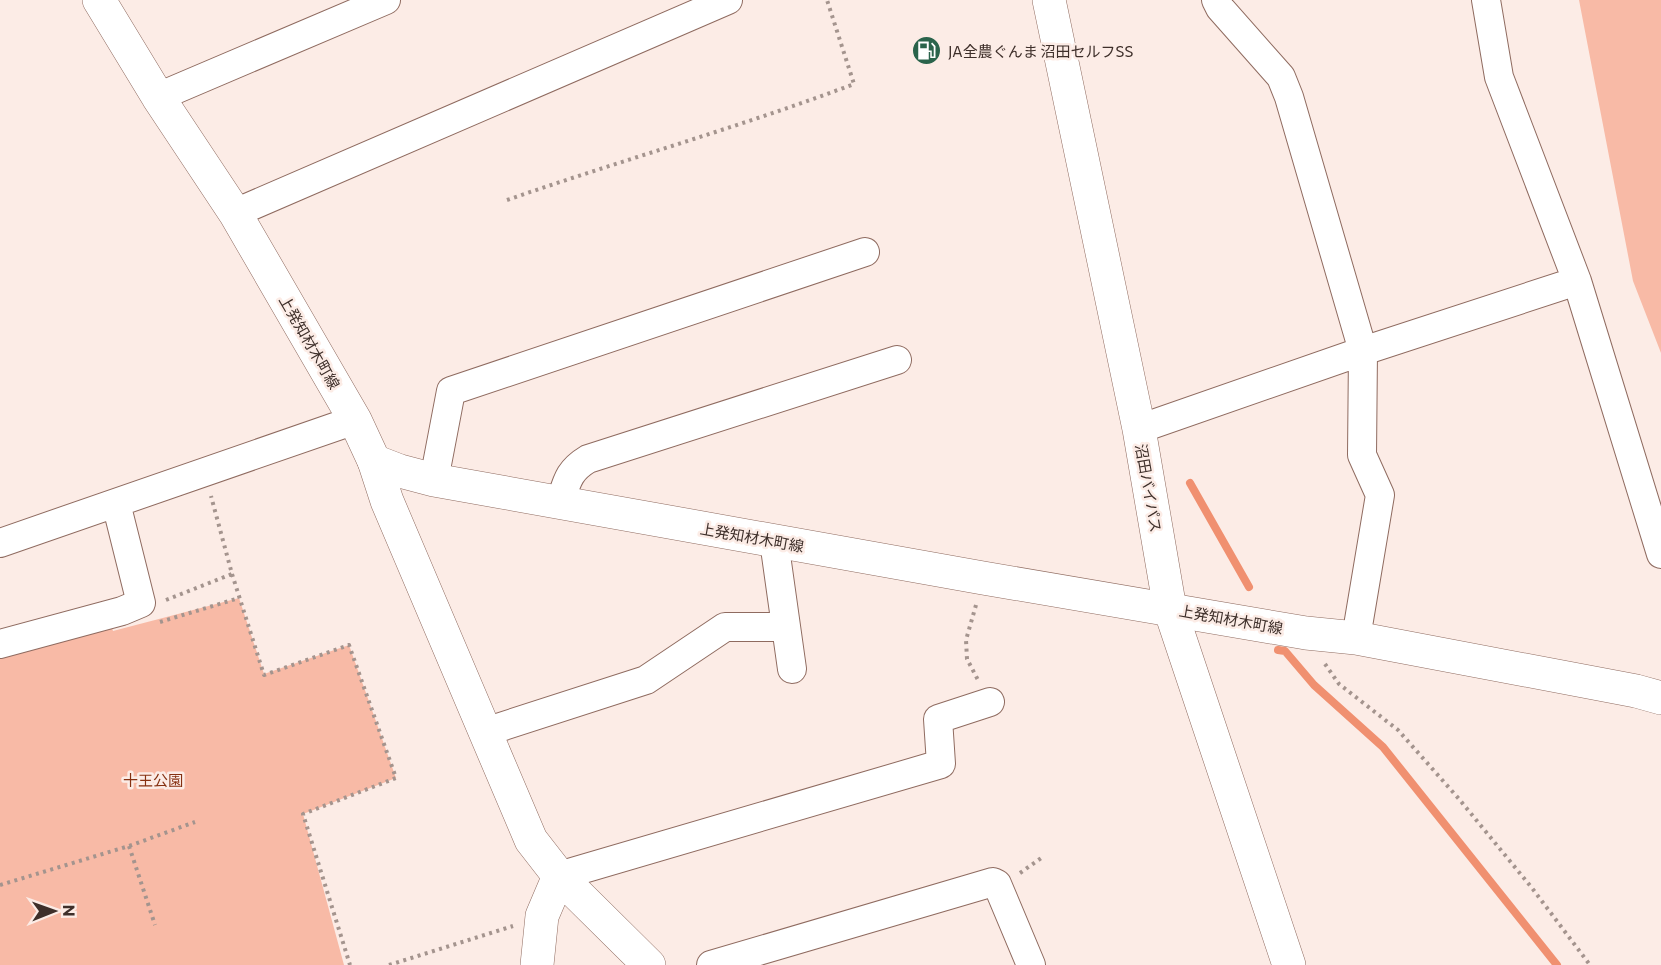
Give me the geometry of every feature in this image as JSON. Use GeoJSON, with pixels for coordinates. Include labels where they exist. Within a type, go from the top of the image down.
{"type":"FeatureCollection","features":[{"type":"Feature","properties":{"kind":"main road","name":"上発知材木町線"},"geometry":{"type":"LineString","coordinates":[[99,0],[158,97],[235,213],[355,420],[374,461],[434,480],[983,578],[1306,633],[1356,638],[1636,691],[1661,698]]}},
{"type":"Feature","properties":{"kind":"main road","name":"沼田バイパス"},"geometry":{"type":"LineString","coordinates":[[1049,0],[1138,429],[1170,609],[1287,964]]}},
{"type":"Feature","properties":{"kind":"main road"},"geometry":{"type":"LineString","coordinates":[[374,461],[387,501],[531,840],[558,876],[649,965]]}},
{"type":"Feature","properties":{"kind":"main road"},"geometry":{"type":"LineString","coordinates":[[537,965],[542,916],[558,876]]}},
{"type":"Feature","properties":{"kind":"street"},"geometry":{"type":"LineString","coordinates":[[158,97],[386,0]]}},
{"type":"Feature","properties":{"kind":"street"},"geometry":{"type":"LineString","coordinates":[[235,213],[728,0]]}},
{"type":"Feature","properties":{"kind":"street"},"geometry":{"type":"LineString","coordinates":[[1216,0],[1220,8],[1281,77],[1289,97],[1363,351],[1362,455],[1380,495],[1356,638]]}},
{"type":"Feature","properties":{"kind":"street"},"geometry":{"type":"LineString","coordinates":[[1486,0],[1499,76],[1577,281],[1661,554]]}},
{"type":"Feature","properties":{"kind":"street"},"geometry":{"type":"LineString","coordinates":[[434,480],[451,391],[865,252]]}},
{"type":"Feature","properties":{"kind":"street"},"geometry":{"type":"LineString","coordinates":[[1138,429],[1363,351],[1577,281]]}},
{"type":"Feature","properties":{"kind":"street"},"geometry":{"type":"LineString","coordinates":[[560,503],[568,476],[578,465],[588,459],[897,360]]}},
{"type":"Feature","properties":{"kind":"street"},"geometry":{"type":"LineString","coordinates":[[0,543],[355,420]]}},
{"type":"Feature","properties":{"kind":"street"},"geometry":{"type":"LineString","coordinates":[[0,644],[122,611],[150,613],[116,503]]}},
{"type":"Feature","properties":{"kind":"street"},"geometry":{"type":"LineString","coordinates":[[774,541],[792,669]]}},
{"type":"Feature","properties":{"kind":"street"},"geometry":{"type":"LineString","coordinates":[[485,732],[646,680],[725,627],[786,627]]}},
{"type":"Feature","properties":{"kind":"street"},"geometry":{"type":"LineString","coordinates":[[558,876],[941,764],[938,719],[990,702]]}},
{"type":"Feature","properties":{"kind":"street"},"geometry":{"type":"LineString","coordinates":[[711,965],[993,882],[998,884],[1031,965]]}},
{"type":"Feature","properties":{"kind":"path"},"geometry":{"type":"LineString","coordinates":[[507,200],[854,84],[827,0]]}},
{"type":"Feature","properties":{"kind":"path"},"geometry":{"type":"LineString","coordinates":[[204,472],[239,598],[264,675],[349,645],[396,778],[303,814],[350,965]]}},
{"type":"Feature","properties":{"kind":"path"},"geometry":{"type":"LineString","coordinates":[[150,613],[157,603],[232,574]]}},
{"type":"Feature","properties":{"kind":"path"},"geometry":{"type":"LineString","coordinates":[[983,578],[966,640],[966,658],[990,702]]}},
{"type":"Feature","properties":{"kind":"path"},"geometry":{"type":"LineString","coordinates":[[150,613],[239,598]]}},
{"type":"Feature","properties":{"kind":"path"},"geometry":{"type":"LineString","coordinates":[[1306,633],[1318,656],[1339,684],[1398,730],[1459,799],[1525,879],[1590,965]]}},
{"type":"Feature","properties":{"kind":"path"},"geometry":{"type":"LineString","coordinates":[[0,885],[129,846],[195,822]]}},
{"type":"Feature","properties":{"kind":"path"},"geometry":{"type":"LineString","coordinates":[[129,846],[154,926]]}},
{"type":"Feature","properties":{"kind":"path"},"geometry":{"type":"LineString","coordinates":[[389,965],[542,916]]}},
{"type":"Feature","properties":{"kind":"green space"},"geometry":{"type":"Polygon","coordinates":[[[1579,0],[1661,0],[1661,353],[1633,281],[1579,0]]]}},
{"type":"Feature","properties":{"kind":"green space","name":"十王公園"},"geometry":{"type":"Polygon","coordinates":[[[239,598],[264,674],[349,645],[396,778],[303,814],[344,965],[0,965],[0,646],[111,625],[113,631],[239,598]]]}},
{"type":"Feature","properties":{"kind":"waterway"},"geometry":{"type":"LineString","coordinates":[[1190,483],[1249,587]]}},
{"type":"Feature","properties":{"kind":"waterway"},"geometry":{"type":"LineString","coordinates":[[1278,650],[1285,651],[1314,685],[1383,747],[1557,965]]}},
{"type":"Feature","properties":{"kind":"place","name":"JA全農ぐんま 沼田セルフSS"},"geometry":{"type":"Point","coordinates":[927,51]}}]}
